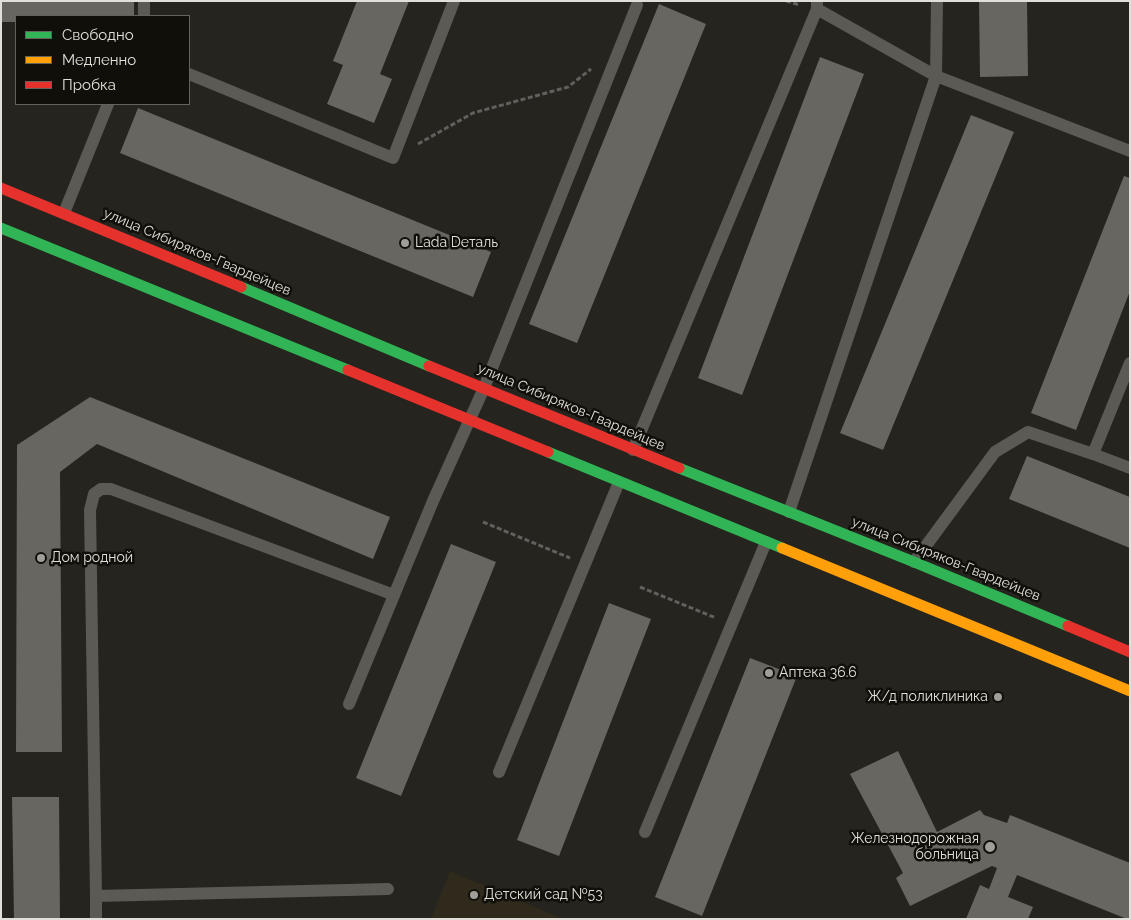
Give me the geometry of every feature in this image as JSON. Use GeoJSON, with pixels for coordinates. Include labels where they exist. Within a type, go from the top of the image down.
{"type":"FeatureCollection","features":[{"type":"Feature","properties":{"kind":"main road","name":"улица Сибиряков-Гвардейцев"},"geometry":{"type":"LineString","coordinates":[[1,188],[633,450],[914,562],[1130,652]]}},
{"type":"Feature","properties":{"kind":"main road"},"geometry":{"type":"LineString","coordinates":[[1,228],[1130,691]]}},
{"type":"Feature","properties":{"kind":"lane"},"geometry":{"type":"LineString","coordinates":[[144,1],[144,15]]}},
{"type":"Feature","properties":{"kind":"lane"},"geometry":{"type":"LineString","coordinates":[[190,74],[393,158],[454,1]]}},
{"type":"Feature","properties":{"kind":"lane"},"geometry":{"type":"LineString","coordinates":[[789,512],[936,76],[937,1]]}},
{"type":"Feature","properties":{"kind":"lane"},"geometry":{"type":"LineString","coordinates":[[349,704],[433,502],[484,388],[637,5]]}},
{"type":"Feature","properties":{"kind":"lane"},"geometry":{"type":"LineString","coordinates":[[633,450],[817,5],[936,76],[1130,151]]}},
{"type":"Feature","properties":{"kind":"lane"},"geometry":{"type":"LineString","coordinates":[[64,213],[108,105]]}},
{"type":"Feature","properties":{"kind":"lane"},"geometry":{"type":"LineString","coordinates":[[1093,454],[1130,363]]}},
{"type":"Feature","properties":{"kind":"lane"},"geometry":{"type":"LineString","coordinates":[[914,562],[995,452],[1028,432],[1130,468]]}},
{"type":"Feature","properties":{"kind":"lane"},"geometry":{"type":"LineString","coordinates":[[499,772],[619,482]]}},
{"type":"Feature","properties":{"kind":"lane"},"geometry":{"type":"LineString","coordinates":[[96,919],[90,510],[94,494],[101,489],[110,489],[394,595]]}},
{"type":"Feature","properties":{"kind":"lane"},"geometry":{"type":"LineString","coordinates":[[646,832],[766,542]]}},
{"type":"Feature","properties":{"kind":"lane"},"geometry":{"type":"LineString","coordinates":[[96,896],[388,889]]}},
{"type":"Feature","properties":{"kind":"path"},"geometry":{"type":"LineString","coordinates":[[393,158],[473,113],[568,87],[620,47]]}},
{"type":"Feature","properties":{"kind":"path"},"geometry":{"type":"LineString","coordinates":[[484,522],[585,564]]}},
{"type":"Feature","properties":{"kind":"path"},"geometry":{"type":"LineString","coordinates":[[640,587],[732,626]]}},
{"type":"Feature","properties":{"kind":"shaded area","name":"Детский сад №53"},"geometry":{"type":"Polygon","coordinates":[[[450,871],[563,919],[431,919],[450,871]]]}},
{"type":"Feature","properties":{"kind":"building"},"geometry":{"type":"Polygon","coordinates":[[[1,1],[134,1],[134,15],[15,15],[15,22],[1,22],[1,1]]]}},
{"type":"Feature","properties":{"kind":"building"},"geometry":{"type":"Polygon","coordinates":[[[357,1],[409,1],[380,74],[392,79],[374,123],[327,104],[343,65],[333,61],[357,1]]]}},
{"type":"Feature","properties":{"kind":"building"},"geometry":{"type":"Polygon","coordinates":[[[979,1],[1027,1],[1028,76],[980,77],[979,1]]]}},
{"type":"Feature","properties":{"kind":"building"},"geometry":{"type":"Polygon","coordinates":[[[659,4],[706,24],[577,343],[529,324],[659,4]]]}},
{"type":"Feature","properties":{"kind":"building"},"geometry":{"type":"Polygon","coordinates":[[[820,57],[864,74],[742,395],[698,378],[820,57]]]}},
{"type":"Feature","properties":{"kind":"building"},"geometry":{"type":"Polygon","coordinates":[[[138,108],[491,252],[473,297],[120,153],[138,108]]]}},
{"type":"Feature","properties":{"kind":"building"},"geometry":{"type":"Polygon","coordinates":[[[971,115],[1014,132],[883,450],[840,433],[971,115]]]}},
{"type":"Feature","properties":{"kind":"building"},"geometry":{"type":"Polygon","coordinates":[[[1124,176],[1130,178],[1130,291],[1076,430],[1031,413],[1124,176]]]}},
{"type":"Feature","properties":{"kind":"building"},"geometry":{"type":"Polygon","coordinates":[[[90,397],[390,517],[373,559],[97,444],[60,472],[62,752],[16,752],[17,445],[90,397]]]}},
{"type":"Feature","properties":{"kind":"building"},"geometry":{"type":"Polygon","coordinates":[[[1027,456],[1130,497],[1130,548],[1009,499],[1027,456]]]}},
{"type":"Feature","properties":{"kind":"building"},"geometry":{"type":"Polygon","coordinates":[[[451,544],[496,562],[401,796],[356,778],[451,544]]]}},
{"type":"Feature","properties":{"kind":"building"},"geometry":{"type":"Polygon","coordinates":[[[609,603],[651,619],[559,856],[517,840],[609,603]]]}},
{"type":"Feature","properties":{"kind":"building"},"geometry":{"type":"Polygon","coordinates":[[[750,658],[797,676],[702,916],[655,897],[750,658]]]}},
{"type":"Feature","properties":{"kind":"building","name":"Железнодорожная больница"},"geometry":{"type":"Polygon","coordinates":[[[898,751],[937,832],[980,810],[984,815],[1007,823],[1010,815],[1130,863],[1130,919],[1017,875],[1008,897],[1033,907],[1028,919],[966,919],[980,885],[989,889],[997,868],[992,866],[910,906],[896,878],[903,873],[850,774],[898,751]]]}},
{"type":"Feature","properties":{"kind":"building"},"geometry":{"type":"Polygon","coordinates":[[[12,797],[59,797],[60,919],[14,919],[12,797]]]}},
{"type":"Feature","properties":{"kind":"traffic: fast"},"geometry":{"type":"LineString","coordinates":[[1,228],[348,370]]}},
{"type":"Feature","properties":{"kind":"traffic: fast"},"geometry":{"type":"LineString","coordinates":[[241,287],[429,366]]}},
{"type":"Feature","properties":{"kind":"traffic: fast"},"geometry":{"type":"LineString","coordinates":[[548,452],[782,548]]}},
{"type":"Feature","properties":{"kind":"traffic: fast"},"geometry":{"type":"LineString","coordinates":[[679,468],[1068,626]]}},
{"type":"Feature","properties":{"kind":"traffic: slow"},"geometry":{"type":"LineString","coordinates":[[782,548],[1130,691]]}},
{"type":"Feature","properties":{"kind":"traffic: jam"},"geometry":{"type":"LineString","coordinates":[[1,188],[241,287]]}},
{"type":"Feature","properties":{"kind":"traffic: jam"},"geometry":{"type":"LineString","coordinates":[[429,366],[679,468]]}},
{"type":"Feature","properties":{"kind":"traffic: jam"},"geometry":{"type":"LineString","coordinates":[[348,370],[548,452]]}},
{"type":"Feature","properties":{"kind":"traffic: jam"},"geometry":{"type":"LineString","coordinates":[[1068,626],[1130,652]]}},
{"type":"Feature","properties":{"kind":"place","name":"Lada Dеталь"},"geometry":{"type":"Point","coordinates":[405,243]}},
{"type":"Feature","properties":{"kind":"place","name":"Дом родной"},"geometry":{"type":"Point","coordinates":[41,558]}},
{"type":"Feature","properties":{"kind":"place","name":"Аптека 36.6"},"geometry":{"type":"Point","coordinates":[769,673]}},
{"type":"Feature","properties":{"kind":"place","name":"Ж/д поликлиника"},"geometry":{"type":"Point","coordinates":[998,697]}},
{"type":"Feature","properties":{"kind":"place","name":"Железнодорожная больница"},"geometry":{"type":"Point","coordinates":[990,847]}},
{"type":"Feature","properties":{"kind":"place","name":"Детский сад №53"},"geometry":{"type":"Point","coordinates":[474,895]}}]}
